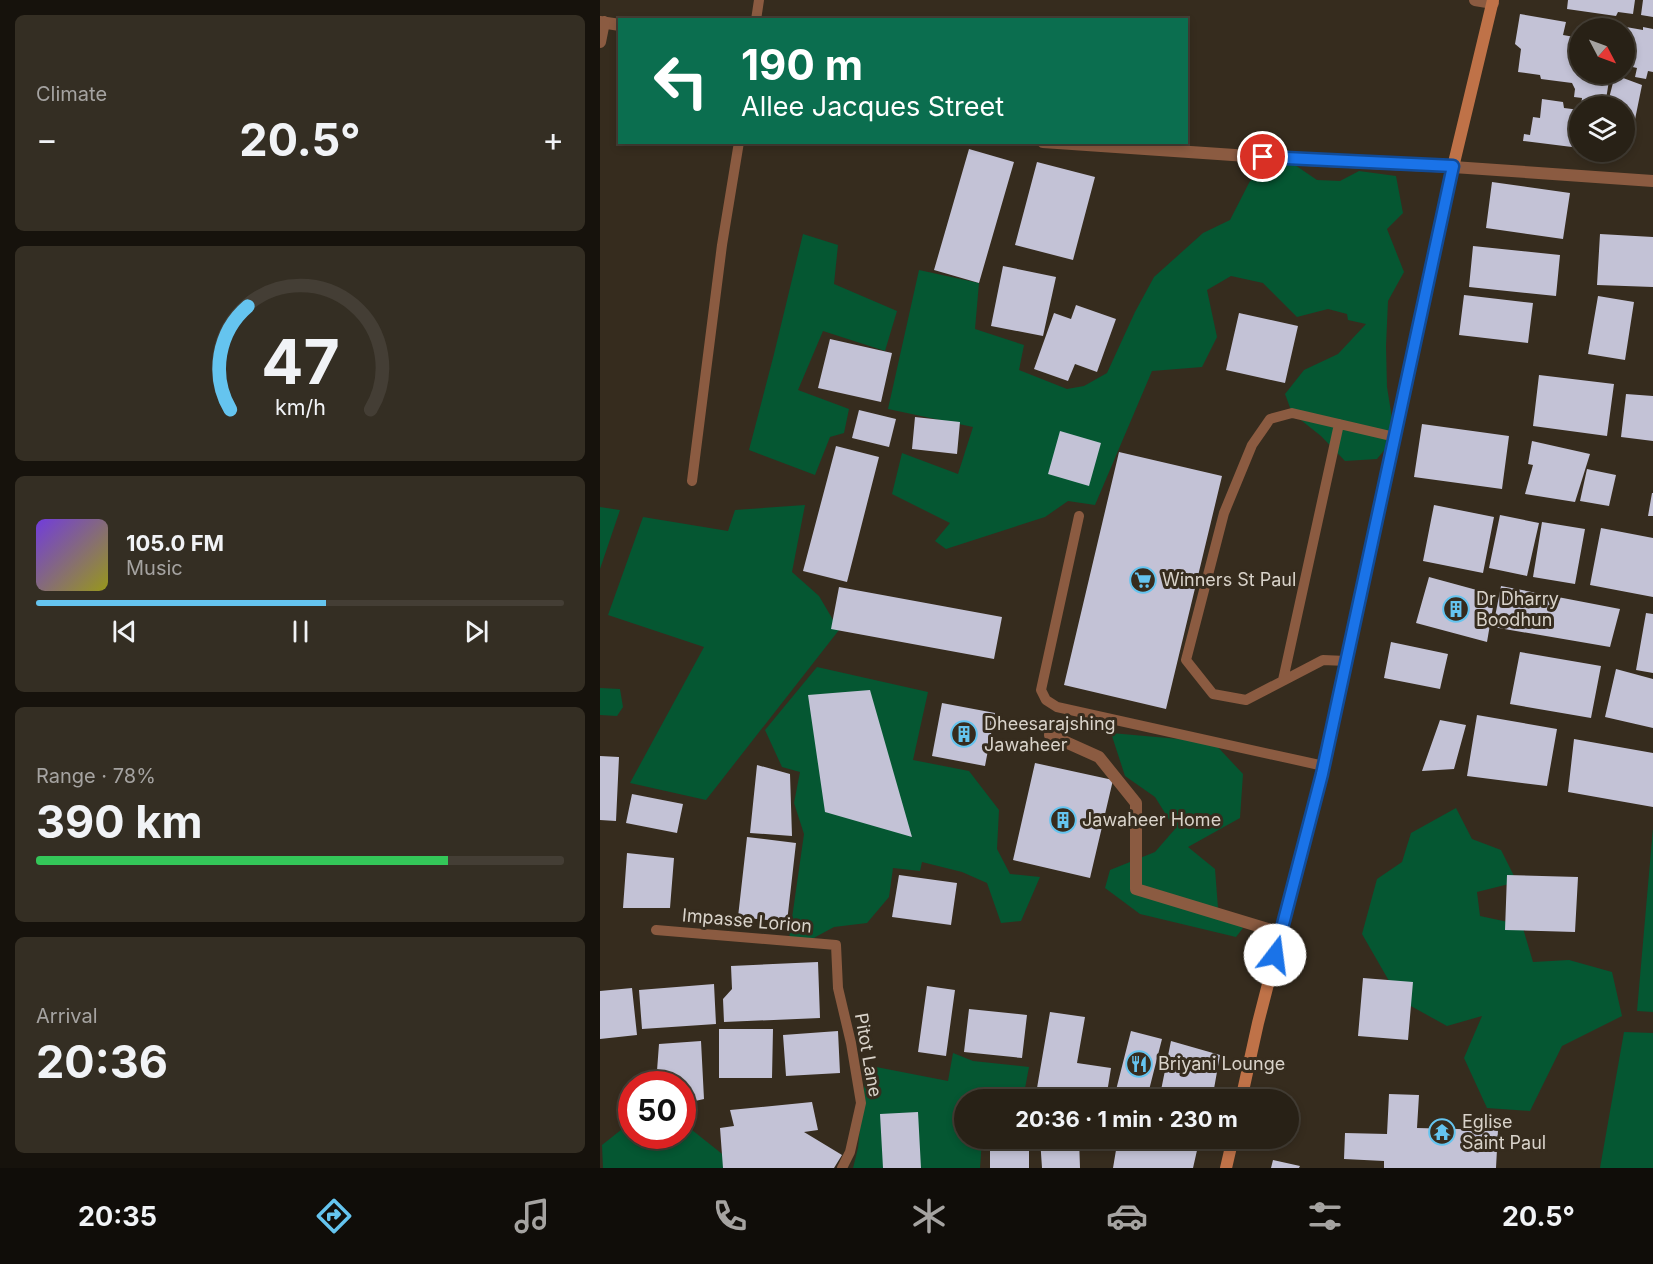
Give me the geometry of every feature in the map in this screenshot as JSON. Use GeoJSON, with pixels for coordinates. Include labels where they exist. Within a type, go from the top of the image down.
{"type":"FeatureCollection","features":[{"type":"Feature","properties":{"kind":"main road"},"geometry":{"type":"LineString","coordinates":[[1243,1089],[1258,1023],[1324,766],[1453,166],[1493,1]]}},
{"type":"Feature","properties":{"kind":"main road"},"geometry":{"type":"LineString","coordinates":[[1226,1168],[1230,1149]]}},
{"type":"Feature","properties":{"kind":"street"},"geometry":{"type":"LineString","coordinates":[[1475,0],[1493,1]]}},
{"type":"Feature","properties":{"kind":"street"},"geometry":{"type":"LineString","coordinates":[[600,42],[602,22],[618,25]]}},
{"type":"Feature","properties":{"kind":"street"},"geometry":{"type":"LineString","coordinates":[[1072,144],[1307,160],[1453,166],[1653,181]]}},
{"type":"Feature","properties":{"kind":"street"},"geometry":{"type":"LineString","coordinates":[[1050,735],[1100,757],[1136,802],[1136,889],[1281,933]]}},
{"type":"Feature","properties":{"kind":"lane"},"geometry":{"type":"LineString","coordinates":[[756,18],[759,0]]}},
{"type":"Feature","properties":{"kind":"lane"},"geometry":{"type":"LineString","coordinates":[[692,481],[722,245],[739,144]]}},
{"type":"Feature","properties":{"kind":"lane"},"geometry":{"type":"LineString","coordinates":[[1346,661],[1323,660],[1246,700],[1213,694],[1186,660],[1224,513],[1252,445],[1270,419],[1292,412],[1395,437]]}},
{"type":"Feature","properties":{"kind":"lane"},"geometry":{"type":"LineString","coordinates":[[1283,680],[1339,424]]}},
{"type":"Feature","properties":{"kind":"lane"},"geometry":{"type":"LineString","coordinates":[[1080,516],[1041,690],[1046,700],[1057,707],[1324,766]]}},
{"type":"Feature","properties":{"kind":"lane","name":"Impasse Lorion"},"geometry":{"type":"LineString","coordinates":[[656,930],[836,945]]}},
{"type":"Feature","properties":{"kind":"lane","name":"Pitot Lane"},"geometry":{"type":"LineString","coordinates":[[836,945],[838,988],[851,1043],[861,1103],[850,1152],[842,1168]]}},
{"type":"Feature","properties":{"kind":"green space"},"geometry":{"type":"Polygon","coordinates":[[[1292,163],[1317,180],[1340,181],[1359,171],[1396,176],[1403,213],[1387,229],[1404,272],[1388,301],[1386,346],[1387,387],[1395,437],[1377,459],[1345,461],[1321,436],[1292,413],[1285,394],[1304,370],[1338,354],[1366,324],[1348,320],[1347,314],[1328,309],[1297,317],[1263,283],[1231,276],[1207,290],[1217,337],[1202,367],[1152,371],[1095,505],[1068,501],[1045,517],[946,549],[935,541],[950,523],[892,494],[902,453],[958,474],[973,427],[888,409],[919,270],[979,283],[975,329],[1024,345],[1019,370],[1067,389],[1084,386],[1107,373],[1154,277],[1203,233],[1230,220],[1250,181],[1292,163]]]}},
{"type":"Feature","properties":{"kind":"green space"},"geometry":{"type":"Polygon","coordinates":[[[803,234],[838,245],[834,284],[897,311],[885,351],[823,331],[798,390],[849,409],[844,433],[830,437],[815,475],[749,450],[803,234]]]}},
{"type":"Feature","properties":{"kind":"green space"},"geometry":{"type":"Polygon","coordinates":[[[805,505],[792,572],[819,596],[839,630],[706,800],[630,783],[704,647],[608,615],[643,517],[728,531],[735,510],[805,505]]]}},
{"type":"Feature","properties":{"kind":"green space"},"geometry":{"type":"Polygon","coordinates":[[[600,507],[620,510],[600,569],[600,507]]]}},
{"type":"Feature","properties":{"kind":"green space"},"geometry":{"type":"Polygon","coordinates":[[[817,667],[928,692],[913,760],[969,771],[999,810],[997,849],[1010,874],[1040,877],[1021,921],[1001,923],[987,883],[962,872],[922,862],[920,871],[893,868],[889,897],[867,923],[834,927],[810,940],[789,939],[804,834],[794,803],[800,772],[782,767],[765,730],[817,667]]]}},
{"type":"Feature","properties":{"kind":"green space"},"geometry":{"type":"Polygon","coordinates":[[[600,688],[620,689],[623,707],[617,716],[600,715],[600,688]]]}},
{"type":"Feature","properties":{"kind":"green space"},"geometry":{"type":"Polygon","coordinates":[[[1111,733],[1213,742],[1243,774],[1240,818],[1188,847],[1215,869],[1218,908],[1243,928],[1236,937],[1140,914],[1105,888],[1110,870],[1155,852],[1175,829],[1155,797],[1125,776],[1111,733]]]}},
{"type":"Feature","properties":{"kind":"green space"},"geometry":{"type":"Polygon","coordinates":[[[1456,808],[1472,839],[1501,850],[1517,882],[1477,892],[1480,916],[1522,925],[1533,962],[1569,960],[1612,972],[1622,1016],[1562,1046],[1530,1111],[1487,1108],[1464,1058],[1482,1016],[1447,1026],[1400,1000],[1362,934],[1377,879],[1402,862],[1411,833],[1456,808]]]}},
{"type":"Feature","properties":{"kind":"green space"},"geometry":{"type":"Polygon","coordinates":[[[1653,828],[1653,1012],[1637,1011],[1653,828]]]}},
{"type":"Feature","properties":{"kind":"green space"},"geometry":{"type":"Polygon","coordinates":[[[1624,1032],[1653,1033],[1653,1168],[1600,1168],[1624,1032]]]}},
{"type":"Feature","properties":{"kind":"green space"},"geometry":{"type":"Polygon","coordinates":[[[953,1053],[973,1061],[1029,1067],[1025,1089],[954,1089],[954,1149],[981,1149],[980,1168],[853,1168],[858,1148],[866,1065],[948,1081],[953,1053]]]}},
{"type":"Feature","properties":{"kind":"green space"},"geometry":{"type":"Polygon","coordinates":[[[618,1132],[618,1149],[696,1149],[696,1133],[731,1161],[729,1168],[603,1168],[602,1145],[618,1132]]]}},
{"type":"Feature","properties":{"kind":"building"},"geometry":{"type":"Polygon","coordinates":[[[1568,0],[1635,0],[1633,14],[1618,12],[1616,16],[1567,9],[1568,0]]]}},
{"type":"Feature","properties":{"kind":"building"},"geometry":{"type":"Polygon","coordinates":[[[1643,0],[1653,0],[1653,17],[1641,15],[1643,0]]]}},
{"type":"Feature","properties":{"kind":"building"},"geometry":{"type":"Polygon","coordinates":[[[1520,14],[1566,22],[1563,35],[1569,36],[1569,83],[1541,79],[1540,75],[1518,72],[1521,49],[1515,44],[1520,14]]]}},
{"type":"Feature","properties":{"kind":"building"},"geometry":{"type":"Polygon","coordinates":[[[1635,29],[1653,29],[1653,72],[1648,71],[1646,79],[1635,77],[1637,68],[1635,68],[1635,29]]]}},
{"type":"Feature","properties":{"kind":"building"},"geometry":{"type":"Polygon","coordinates":[[[1635,82],[1642,85],[1635,119],[1635,96],[1610,96],[1613,84],[1635,82]]]}},
{"type":"Feature","properties":{"kind":"building"},"geometry":{"type":"Polygon","coordinates":[[[1572,84],[1608,84],[1607,96],[1574,96],[1575,89],[1572,84]]]}},
{"type":"Feature","properties":{"kind":"building"},"geometry":{"type":"Polygon","coordinates":[[[1542,99],[1563,102],[1564,108],[1569,109],[1569,147],[1523,141],[1524,134],[1530,135],[1533,117],[1540,118],[1542,99]]]}},
{"type":"Feature","properties":{"kind":"building"},"geometry":{"type":"Polygon","coordinates":[[[969,149],[1014,162],[979,283],[934,270],[969,149]]]}},
{"type":"Feature","properties":{"kind":"building"},"geometry":{"type":"Polygon","coordinates":[[[1037,162],[1095,177],[1073,260],[1015,245],[1037,162]]]}},
{"type":"Feature","properties":{"kind":"building"},"geometry":{"type":"Polygon","coordinates":[[[1492,182],[1570,193],[1563,239],[1486,228],[1492,182]]]}},
{"type":"Feature","properties":{"kind":"building"},"geometry":{"type":"Polygon","coordinates":[[[1600,234],[1653,237],[1653,287],[1597,285],[1600,234]]]}},
{"type":"Feature","properties":{"kind":"building"},"geometry":{"type":"Polygon","coordinates":[[[1473,246],[1560,255],[1556,296],[1469,287],[1473,246]]]}},
{"type":"Feature","properties":{"kind":"building"},"geometry":{"type":"Polygon","coordinates":[[[1003,266],[1056,277],[1043,336],[991,326],[1003,266]]]}},
{"type":"Feature","properties":{"kind":"building"},"geometry":{"type":"Polygon","coordinates":[[[1464,295],[1533,303],[1528,343],[1459,335],[1464,295]]]}},
{"type":"Feature","properties":{"kind":"building"},"geometry":{"type":"Polygon","coordinates":[[[1598,296],[1634,302],[1625,360],[1588,354],[1598,296]]]}},
{"type":"Feature","properties":{"kind":"building"},"geometry":{"type":"Polygon","coordinates":[[[1076,305],[1116,319],[1097,372],[1075,364],[1068,381],[1034,369],[1054,313],[1071,319],[1076,305]]]}},
{"type":"Feature","properties":{"kind":"building"},"geometry":{"type":"Polygon","coordinates":[[[1239,313],[1298,326],[1285,383],[1226,370],[1239,313]]]}},
{"type":"Feature","properties":{"kind":"building"},"geometry":{"type":"Polygon","coordinates":[[[830,339],[892,353],[881,402],[818,388],[830,339]]]}},
{"type":"Feature","properties":{"kind":"building"},"geometry":{"type":"Polygon","coordinates":[[[1539,375],[1614,384],[1607,436],[1533,426],[1539,375]]]}},
{"type":"Feature","properties":{"kind":"building"},"geometry":{"type":"Polygon","coordinates":[[[1626,394],[1653,396],[1653,441],[1621,437],[1626,394]]]}},
{"type":"Feature","properties":{"kind":"building"},"geometry":{"type":"Polygon","coordinates":[[[859,410],[896,419],[889,447],[852,438],[859,410]]]}},
{"type":"Feature","properties":{"kind":"building"},"geometry":{"type":"Polygon","coordinates":[[[915,417],[960,422],[957,454],[912,449],[915,417]]]}},
{"type":"Feature","properties":{"kind":"building"},"geometry":{"type":"Polygon","coordinates":[[[1422,424],[1509,436],[1502,489],[1414,477],[1422,424]]]}},
{"type":"Feature","properties":{"kind":"building"},"geometry":{"type":"Polygon","coordinates":[[[1060,431],[1101,443],[1089,486],[1048,474],[1060,431]]]}},
{"type":"Feature","properties":{"kind":"building"},"geometry":{"type":"Polygon","coordinates":[[[1532,441],[1590,454],[1575,502],[1525,494],[1533,465],[1528,464],[1532,441]]]}},
{"type":"Feature","properties":{"kind":"building"},"geometry":{"type":"Polygon","coordinates":[[[836,446],[879,457],[847,582],[803,571],[836,446]]]}},
{"type":"Feature","properties":{"kind":"building","name":"Winners St Paul"},"geometry":{"type":"Polygon","coordinates":[[[1119,452],[1222,476],[1166,709],[1064,685],[1119,452]]]}},
{"type":"Feature","properties":{"kind":"building"},"geometry":{"type":"Polygon","coordinates":[[[1587,469],[1616,475],[1609,506],[1580,501],[1587,469]]]}},
{"type":"Feature","properties":{"kind":"building"},"geometry":{"type":"Polygon","coordinates":[[[1652,493],[1653,516],[1648,516],[1652,493]]]}},
{"type":"Feature","properties":{"kind":"building"},"geometry":{"type":"Polygon","coordinates":[[[1434,505],[1494,517],[1483,573],[1423,561],[1434,505]]]}},
{"type":"Feature","properties":{"kind":"building"},"geometry":{"type":"Polygon","coordinates":[[[1500,515],[1539,523],[1527,576],[1489,568],[1500,515]]]}},
{"type":"Feature","properties":{"kind":"building"},"geometry":{"type":"Polygon","coordinates":[[[1542,522],[1585,529],[1575,584],[1533,577],[1542,522]]]}},
{"type":"Feature","properties":{"kind":"building"},"geometry":{"type":"Polygon","coordinates":[[[1601,528],[1653,538],[1653,597],[1590,585],[1601,528]]]}},
{"type":"Feature","properties":{"kind":"building","name":"Dr Dharry Boodhun"},"geometry":{"type":"Polygon","coordinates":[[[1429,577],[1495,595],[1487,642],[1416,623],[1429,577]]]}},
{"type":"Feature","properties":{"kind":"building"},"geometry":{"type":"Polygon","coordinates":[[[1501,586],[1620,609],[1610,647],[1493,627],[1501,586]]]}},
{"type":"Feature","properties":{"kind":"building"},"geometry":{"type":"Polygon","coordinates":[[[839,587],[1002,617],[994,659],[831,629],[839,587]]]}},
{"type":"Feature","properties":{"kind":"building"},"geometry":{"type":"Polygon","coordinates":[[[1646,613],[1653,614],[1653,673],[1636,670],[1646,613]]]}},
{"type":"Feature","properties":{"kind":"building"},"geometry":{"type":"Polygon","coordinates":[[[1391,642],[1448,654],[1440,689],[1384,678],[1391,642]]]}},
{"type":"Feature","properties":{"kind":"building"},"geometry":{"type":"Polygon","coordinates":[[[1520,652],[1601,666],[1591,718],[1510,704],[1520,652]]]}},
{"type":"Feature","properties":{"kind":"building"},"geometry":{"type":"Polygon","coordinates":[[[1616,669],[1653,679],[1653,728],[1605,717],[1616,669]]]}},
{"type":"Feature","properties":{"kind":"building"},"geometry":{"type":"Polygon","coordinates":[[[870,690],[912,837],[825,812],[808,695],[870,690]]]}},
{"type":"Feature","properties":{"kind":"building","name":"Dheesarajshing Jawaheer"},"geometry":{"type":"Polygon","coordinates":[[[942,703],[995,713],[985,766],[932,756],[942,703]]]}},
{"type":"Feature","properties":{"kind":"building"},"geometry":{"type":"Polygon","coordinates":[[[1477,715],[1557,729],[1547,786],[1467,776],[1477,715]]]}},
{"type":"Feature","properties":{"kind":"building"},"geometry":{"type":"Polygon","coordinates":[[[1440,720],[1466,725],[1454,769],[1422,771],[1440,720]]]}},
{"type":"Feature","properties":{"kind":"building"},"geometry":{"type":"Polygon","coordinates":[[[1574,739],[1653,753],[1653,807],[1568,792],[1574,739]]]}},
{"type":"Feature","properties":{"kind":"building"},"geometry":{"type":"Polygon","coordinates":[[[600,756],[619,757],[616,821],[600,820],[600,756]]]}},
{"type":"Feature","properties":{"kind":"building","name":"Jawaheer Home"},"geometry":{"type":"Polygon","coordinates":[[[1035,763],[1113,780],[1090,878],[1013,860],[1035,763]]]}},
{"type":"Feature","properties":{"kind":"building"},"geometry":{"type":"Polygon","coordinates":[[[757,765],[790,774],[792,836],[750,833],[757,765]]]}},
{"type":"Feature","properties":{"kind":"building"},"geometry":{"type":"Polygon","coordinates":[[[632,794],[683,804],[677,833],[626,823],[632,794]]]}},
{"type":"Feature","properties":{"kind":"building"},"geometry":{"type":"Polygon","coordinates":[[[747,837],[796,843],[787,922],[738,917],[747,837]]]}},
{"type":"Feature","properties":{"kind":"building"},"geometry":{"type":"Polygon","coordinates":[[[627,853],[674,858],[670,908],[623,908],[627,853]]]}},
{"type":"Feature","properties":{"kind":"building"},"geometry":{"type":"Polygon","coordinates":[[[899,875],[957,883],[951,925],[892,917],[899,875]]]}},
{"type":"Feature","properties":{"kind":"building"},"geometry":{"type":"Polygon","coordinates":[[[1507,875],[1578,877],[1575,932],[1505,930],[1507,875]]]}},
{"type":"Feature","properties":{"kind":"building"},"geometry":{"type":"Polygon","coordinates":[[[818,962],[820,1018],[724,1022],[723,999],[732,989],[731,966],[818,962]]]}},
{"type":"Feature","properties":{"kind":"building"},"geometry":{"type":"Polygon","coordinates":[[[1363,978],[1413,982],[1408,1040],[1358,1036],[1363,978]]]}},
{"type":"Feature","properties":{"kind":"building"},"geometry":{"type":"Polygon","coordinates":[[[714,984],[716,1024],[642,1029],[639,990],[714,984]]]}},
{"type":"Feature","properties":{"kind":"building"},"geometry":{"type":"Polygon","coordinates":[[[927,986],[955,990],[946,1056],[918,1052],[927,986]]]}},
{"type":"Feature","properties":{"kind":"building"},"geometry":{"type":"Polygon","coordinates":[[[632,988],[637,1035],[600,1039],[600,991],[632,988]]]}},
{"type":"Feature","properties":{"kind":"building"},"geometry":{"type":"Polygon","coordinates":[[[969,1009],[1027,1015],[1022,1058],[964,1052],[969,1009]]]}},
{"type":"Feature","properties":{"kind":"building"},"geometry":{"type":"Polygon","coordinates":[[[1050,1012],[1085,1017],[1077,1063],[1111,1068],[1108,1089],[1037,1088],[1050,1012]]]}},
{"type":"Feature","properties":{"kind":"building"},"geometry":{"type":"Polygon","coordinates":[[[719,1029],[773,1029],[772,1078],[719,1078],[719,1029]]]}},
{"type":"Feature","properties":{"kind":"building"},"geometry":{"type":"Polygon","coordinates":[[[838,1031],[840,1073],[786,1076],[783,1035],[838,1031]]]}},
{"type":"Feature","properties":{"kind":"building","name":"Briyani Lounge"},"geometry":{"type":"Polygon","coordinates":[[[1131,1031],[1162,1039],[1149,1089],[1116,1089],[1131,1031]]]}},
{"type":"Feature","properties":{"kind":"building"},"geometry":{"type":"Polygon","coordinates":[[[701,1041],[704,1099],[696,1101],[696,1071],[657,1071],[659,1044],[701,1041]]]}},
{"type":"Feature","properties":{"kind":"building"},"geometry":{"type":"Polygon","coordinates":[[[1171,1041],[1220,1055],[1214,1089],[1161,1089],[1171,1041]]]}},
{"type":"Feature","properties":{"kind":"building","name":"Eglise Saint Paul"},"geometry":{"type":"Polygon","coordinates":[[[1389,1094],[1419,1095],[1417,1128],[1498,1130],[1496,1168],[1384,1168],[1384,1161],[1344,1159],[1345,1133],[1387,1134],[1389,1094]]]}},
{"type":"Feature","properties":{"kind":"building"},"geometry":{"type":"Polygon","coordinates":[[[812,1102],[818,1130],[804,1132],[842,1155],[834,1168],[723,1168],[720,1128],[734,1126],[730,1110],[812,1102]]]}},
{"type":"Feature","properties":{"kind":"building"},"geometry":{"type":"Polygon","coordinates":[[[918,1112],[921,1168],[883,1168],[880,1114],[918,1112]]]}},
{"type":"Feature","properties":{"kind":"building"},"geometry":{"type":"Polygon","coordinates":[[[990,1149],[1029,1149],[1029,1168],[990,1168],[990,1149]]]}},
{"type":"Feature","properties":{"kind":"building"},"geometry":{"type":"Polygon","coordinates":[[[1041,1149],[1079,1149],[1080,1168],[1042,1168],[1041,1149]]]}},
{"type":"Feature","properties":{"kind":"building"},"geometry":{"type":"Polygon","coordinates":[[[1116,1149],[1197,1149],[1193,1168],[1113,1168],[1116,1149]]]}},
{"type":"Feature","properties":{"kind":"building"},"geometry":{"type":"Polygon","coordinates":[[[1273,1160],[1300,1166],[1299,1168],[1271,1168],[1273,1160]]]}},
{"type":"Feature","properties":{"kind":"place","name":"Winners St Paul"},"geometry":{"type":"Point","coordinates":[1143,580]}},
{"type":"Feature","properties":{"kind":"place","name":"Dr Dharry Boodhun"},"geometry":{"type":"Point","coordinates":[1456,609]}},
{"type":"Feature","properties":{"kind":"place","name":"Dheesarajshing Jawaheer"},"geometry":{"type":"Point","coordinates":[964,734]}},
{"type":"Feature","properties":{"kind":"place","name":"Jawaheer Home"},"geometry":{"type":"Point","coordinates":[1063,820]}},
{"type":"Feature","properties":{"kind":"place","name":"Briyani Lounge"},"geometry":{"type":"Point","coordinates":[1139,1064]}},
{"type":"Feature","properties":{"kind":"place","name":"Eglise Saint Paul"},"geometry":{"type":"Point","coordinates":[1442,1132]}},
{"type":"Feature","properties":{"kind":"route"},"geometry":{"type":"LineString","coordinates":[[1263,157],[1453,166],[1322,774],[1275,955]]}}]}
